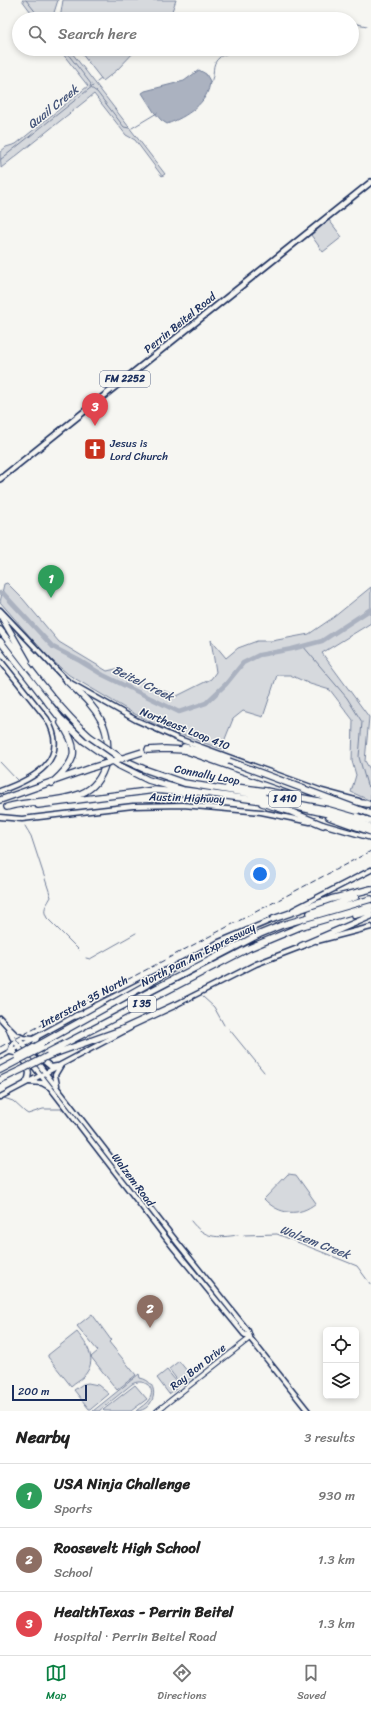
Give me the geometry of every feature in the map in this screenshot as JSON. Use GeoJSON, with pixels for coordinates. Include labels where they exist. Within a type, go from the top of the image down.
{"type":"FeatureCollection","features":[{"type":"Feature","properties":{"kind":"highway"},"geometry":{"type":"LineString","coordinates":[[0,614],[41,683]]}},
{"type":"Feature","properties":{"kind":"highway","name":"Connally Loop"},"geometry":{"type":"LineString","coordinates":[[0,630],[41,683],[74,722],[89,736],[114,755],[164,777],[184,783],[290,800],[332,809],[371,820]]}},
{"type":"Feature","properties":{"kind":"highway","name":"Connally Loop"},"geometry":{"type":"LineString","coordinates":[[0,641],[60,718],[84,741],[120,766],[148,780],[163,785],[206,794],[241,797],[284,804],[318,812]]}},
{"type":"Feature","properties":{"kind":"highway"},"geometry":{"type":"LineString","coordinates":[[0,648],[26,674]]}},
{"type":"Feature","properties":{"kind":"highway"},"geometry":{"type":"LineString","coordinates":[[7,807],[67,798],[81,793],[97,780],[104,769],[107,743],[104,727],[93,708],[67,680]]}},
{"type":"Feature","properties":{"kind":"highway"},"geometry":{"type":"LineString","coordinates":[[46,701],[70,736],[73,748],[72,758],[68,768],[52,783]]}},
{"type":"Feature","properties":{"kind":"highway"},"geometry":{"type":"LineString","coordinates":[[0,800],[148,750],[163,746],[183,746],[205,752],[371,814]]}},
{"type":"Feature","properties":{"kind":"highway"},"geometry":{"type":"LineString","coordinates":[[148,750],[184,750],[315,796],[371,820]]}},
{"type":"Feature","properties":{"kind":"highway"},"geometry":{"type":"LineString","coordinates":[[198,785],[266,791],[329,803],[371,814]]}},
{"type":"Feature","properties":{"kind":"highway"},"geometry":{"type":"LineString","coordinates":[[0,807],[52,804],[155,790],[206,794]]}},
{"type":"Feature","properties":{"kind":"highway"},"geometry":{"type":"LineString","coordinates":[[315,796],[369,804]]}},
{"type":"Feature","properties":{"kind":"highway"},"geometry":{"type":"LineString","coordinates":[[241,797],[289,812],[323,825]]}},
{"type":"Feature","properties":{"kind":"highway"},"geometry":{"type":"LineString","coordinates":[[318,812],[371,827]]}},
{"type":"Feature","properties":{"kind":"highway","name":"I 410"},"geometry":{"type":"LineString","coordinates":[[318,812],[371,832]]}},
{"type":"Feature","properties":{"kind":"highway"},"geometry":{"type":"LineString","coordinates":[[273,919],[331,900],[371,890]]}},
{"type":"Feature","properties":{"kind":"highway"},"geometry":{"type":"LineString","coordinates":[[282,926],[300,917],[371,890]]}},
{"type":"Feature","properties":{"kind":"highway","name":"North Pan Am Expressway"},"geometry":{"type":"LineString","coordinates":[[0,1079],[42,1048],[244,942],[282,926],[371,899]]}},
{"type":"Feature","properties":{"kind":"highway","name":"North Pan Am Expressway"},"geometry":{"type":"LineString","coordinates":[[0,1070],[47,1055],[249,948],[295,929],[371,906]]}},
{"type":"Feature","properties":{"kind":"highway"},"geometry":{"type":"LineString","coordinates":[[323,921],[331,921],[371,911]]}},
{"type":"Feature","properties":{"kind":"highway"},"geometry":{"type":"LineString","coordinates":[[301,946],[371,916]]}},
{"type":"Feature","properties":{"kind":"highway"},"geometry":{"type":"LineString","coordinates":[[0,1066],[21,1063],[180,964]]}},
{"type":"Feature","properties":{"kind":"highway"},"geometry":{"type":"LineString","coordinates":[[76,1016],[125,999],[178,976]]}},
{"type":"Feature","properties":{"kind":"highway"},"geometry":{"type":"LineString","coordinates":[[47,1055],[121,1030],[175,1005]]}},
{"type":"Feature","properties":{"kind":"main road","name":"Perrin Beitel Road"},"geometry":{"type":"LineString","coordinates":[[0,479],[371,182]]}},
{"type":"Feature","properties":{"kind":"main road","name":"Northeast Loop 410"},"geometry":{"type":"LineString","coordinates":[[0,610],[67,680],[159,731],[322,791],[342,795],[369,804]]}},
{"type":"Feature","properties":{"kind":"main road"},"geometry":{"type":"LineString","coordinates":[[0,660],[51,726],[55,736],[54,750],[47,765],[36,774],[0,791]]}},
{"type":"Feature","properties":{"kind":"main road","name":"Austin Highway"},"geometry":{"type":"LineString","coordinates":[[0,817],[29,818],[133,806],[183,805],[261,812],[323,825],[371,838]]}},
{"type":"Feature","properties":{"kind":"main road","name":"Interstate 35 North"},"geometry":{"type":"LineString","coordinates":[[0,1057],[76,1016],[180,964],[219,942],[273,919],[371,870]]}},
{"type":"Feature","properties":{"kind":"main road"},"geometry":{"type":"LineString","coordinates":[[0,1097],[256,964],[301,946],[371,926]]}},
{"type":"Feature","properties":{"kind":"main road","name":"Walzem Road"},"geometry":{"type":"LineString","coordinates":[[0,1018],[16,1035],[58,1087],[125,1177],[248,1331],[250,1338]]}},
{"type":"Feature","properties":{"kind":"main road","name":"Walzem Road"},"geometry":{"type":"LineString","coordinates":[[8,1027],[19,1047],[109,1164],[188,1265],[244,1334],[250,1338],[308,1411]]}},
{"type":"Feature","properties":{"kind":"main road"},"geometry":{"type":"LineString","coordinates":[[16,1035],[23,1038],[36,1038],[34,1046],[45,1062],[51,1067],[61,1065]]}},
{"type":"Feature","properties":{"kind":"main road"},"geometry":{"type":"LineString","coordinates":[[14,1040],[10,1052],[19,1056],[29,1069],[27,1083]]}},
{"type":"Feature","properties":{"kind":"main road"},"geometry":{"type":"LineString","coordinates":[[58,1087],[55,1075],[61,1065]]}},
{"type":"Feature","properties":{"kind":"main road"},"geometry":{"type":"LineString","coordinates":[[27,1083],[42,1083],[54,1091]]}},
{"type":"Feature","properties":{"kind":"main road"},"geometry":{"type":"LineString","coordinates":[[109,1164],[122,1177],[125,1177]]}},
{"type":"Feature","properties":{"kind":"main road"},"geometry":{"type":"LineString","coordinates":[[188,1265],[201,1277],[206,1278]]}},
{"type":"Feature","properties":{"kind":"street","name":"Ray Bon Drive"},"geometry":{"type":"LineString","coordinates":[[157,1411],[250,1338]]}},
{"type":"Feature","properties":{"kind":"shaded area"},"geometry":{"type":"Polygon","coordinates":[[[22,0],[58,0],[54,12],[31,12],[22,0]]]}},
{"type":"Feature","properties":{"kind":"shaded area"},"geometry":{"type":"Polygon","coordinates":[[[63,0],[176,0],[171,12],[61,12],[63,0]]]}},
{"type":"Feature","properties":{"kind":"shaded area"},"geometry":{"type":"Polygon","coordinates":[[[64,56],[74,56],[165,174],[162,176],[135,140],[126,135],[94,94],[1,168],[0,152],[6,147],[16,144],[88,86],[64,56]]]}},
{"type":"Feature","properties":{"kind":"shaded area"},"geometry":{"type":"Polygon","coordinates":[[[83,56],[130,56],[117,70],[103,81],[83,56]]]}},
{"type":"Feature","properties":{"kind":"shaded area"},"geometry":{"type":"Polygon","coordinates":[[[199,70],[206,74],[210,81],[206,96],[195,108],[182,117],[167,124],[161,120],[142,93],[184,81],[199,70]]]}},
{"type":"Feature","properties":{"kind":"shaded area"},"geometry":{"type":"Polygon","coordinates":[[[329,220],[342,237],[323,252],[311,235],[329,220]]]}},
{"type":"Feature","properties":{"kind":"shaded area"},"geometry":{"type":"Polygon","coordinates":[[[7,583],[23,599],[59,642],[107,671],[120,668],[127,676],[177,696],[211,679],[216,672],[211,640],[226,658],[238,648],[257,641],[272,641],[309,634],[334,617],[371,587],[371,623],[322,653],[369,717],[365,761],[371,771],[371,801],[351,792],[356,775],[352,761],[353,720],[330,690],[310,684],[290,675],[277,675],[263,717],[243,711],[233,719],[221,749],[161,727],[133,713],[69,675],[46,655],[0,602],[4,584],[7,583]]]}},
{"type":"Feature","properties":{"kind":"shaded area"},"geometry":{"type":"Polygon","coordinates":[[[288,1174],[296,1175],[316,1203],[310,1208],[296,1212],[283,1211],[276,1208],[264,1199],[288,1174]]]}},
{"type":"Feature","properties":{"kind":"shaded area"},"geometry":{"type":"Polygon","coordinates":[[[92,1314],[111,1340],[109,1342],[136,1375],[117,1390],[91,1357],[98,1351],[77,1326],[92,1314]]]}},
{"type":"Feature","properties":{"kind":"shaded area"},"geometry":{"type":"Polygon","coordinates":[[[77,1332],[88,1348],[91,1359],[88,1370],[84,1376],[71,1386],[48,1355],[77,1332]]]}},
{"type":"Feature","properties":{"kind":"shaded area"},"geometry":{"type":"Polygon","coordinates":[[[179,1361],[192,1377],[181,1385],[169,1369],[179,1361]]]}},
{"type":"Feature","properties":{"kind":"shaded area"},"geometry":{"type":"Polygon","coordinates":[[[167,1370],[180,1386],[169,1394],[157,1378],[167,1370]]]}},
{"type":"Feature","properties":{"kind":"shaded area"},"geometry":{"type":"Polygon","coordinates":[[[139,1374],[140,1378],[147,1381],[153,1390],[153,1396],[148,1406],[143,1410],[136,1411],[150,1398],[151,1390],[147,1384],[136,1382],[99,1411],[93,1411],[139,1374]]]}},
{"type":"Feature","properties":{"kind":"shaded area"},"geometry":{"type":"Polygon","coordinates":[[[88,1383],[98,1385],[109,1394],[91,1409],[89,1409],[74,1390],[83,1384],[88,1383]]]}},
{"type":"Feature","properties":{"kind":"shaded area"},"geometry":{"type":"Polygon","coordinates":[[[135,1385],[147,1399],[131,1411],[103,1410],[135,1385]]]}},
{"type":"Feature","properties":{"kind":"waterway"},"geometry":{"type":"LineString","coordinates":[[26,0],[35,12]]}},
{"type":"Feature","properties":{"kind":"waterway","name":"Quail Creek"},"geometry":{"type":"LineString","coordinates":[[359,24],[367,26]]}},
{"type":"Feature","properties":{"kind":"waterway"},"geometry":{"type":"LineString","coordinates":[[69,56],[91,84],[90,87]]}},
{"type":"Feature","properties":{"kind":"waterway","name":"Quail Creek"},"geometry":{"type":"LineString","coordinates":[[210,83],[212,80],[215,63],[220,57]]}},
{"type":"Feature","properties":{"kind":"waterway"},"geometry":{"type":"LineString","coordinates":[[97,82],[101,79]]}},
{"type":"Feature","properties":{"kind":"waterway","name":"Quail Creek"},"geometry":{"type":"LineString","coordinates":[[0,160],[93,86]]}},
{"type":"Feature","properties":{"kind":"waterway","name":"Quail Creek"},"geometry":{"type":"LineString","coordinates":[[91,88],[97,92],[124,127],[129,128]]}},
{"type":"Feature","properties":{"kind":"waterway","name":"Quail Creek"},"geometry":{"type":"LineString","coordinates":[[132,128],[157,113]]}},
{"type":"Feature","properties":{"kind":"waterway","name":"Beitel Creek"},"geometry":{"type":"LineString","coordinates":[[0,593],[3,593],[53,647],[103,675],[179,712],[206,703],[226,684],[243,663],[259,655],[292,649],[322,641],[371,609]]}},
{"type":"Feature","properties":{"kind":"waterway"},"geometry":{"type":"LineString","coordinates":[[303,646],[347,698],[362,722],[359,757],[367,785],[371,789]]}},
{"type":"Feature","properties":{"kind":"waterway"},"geometry":{"type":"LineString","coordinates":[[0,762],[17,780]]}},
{"type":"Feature","properties":{"kind":"waterway"},"geometry":{"type":"LineString","coordinates":[[25,826],[31,836],[51,897],[45,908],[47,918],[79,950]]}},
{"type":"Feature","properties":{"kind":"waterway"},"geometry":{"type":"LineString","coordinates":[[86,958],[90,959],[136,933]]}},
{"type":"Feature","properties":{"kind":"waterway"},"geometry":{"type":"LineString","coordinates":[[203,997],[214,1007],[224,1025]]}},
{"type":"Feature","properties":{"kind":"waterway"},"geometry":{"type":"LineString","coordinates":[[229,1029],[264,1072]]}},
{"type":"Feature","properties":{"kind":"waterway","name":"Walzem Creek"},"geometry":{"type":"LineString","coordinates":[[4,1098],[13,1101],[28,1114],[43,1109],[64,1109]]}},
{"type":"Feature","properties":{"kind":"waterway","name":"Walzem Creek"},"geometry":{"type":"LineString","coordinates":[[191,1221],[201,1231],[212,1236],[224,1237],[238,1235]]}},
{"type":"Feature","properties":{"kind":"waterway","name":"Walzem Creek"},"geometry":{"type":"LineString","coordinates":[[244,1235],[277,1234],[357,1266],[371,1285]]}},
{"type":"Feature","properties":{"kind":"railway"},"geometry":{"type":"LineString","coordinates":[[0,1047],[371,851]]}},
{"type":"Feature","properties":{"kind":"place","name":"HealthTexas - Perrin Beitel"},"geometry":{"type":"Point","coordinates":[95,426]}},
{"type":"Feature","properties":{"kind":"place","name":"Jesus is Lord Church"},"geometry":{"type":"Point","coordinates":[95,449]}},
{"type":"Feature","properties":{"kind":"place","name":"USA Ninja Challenge"},"geometry":{"type":"Point","coordinates":[51,598]}},
{"type":"Feature","properties":{"kind":"place","name":"Roosevelt High School"},"geometry":{"type":"Point","coordinates":[150,1328]}}]}
